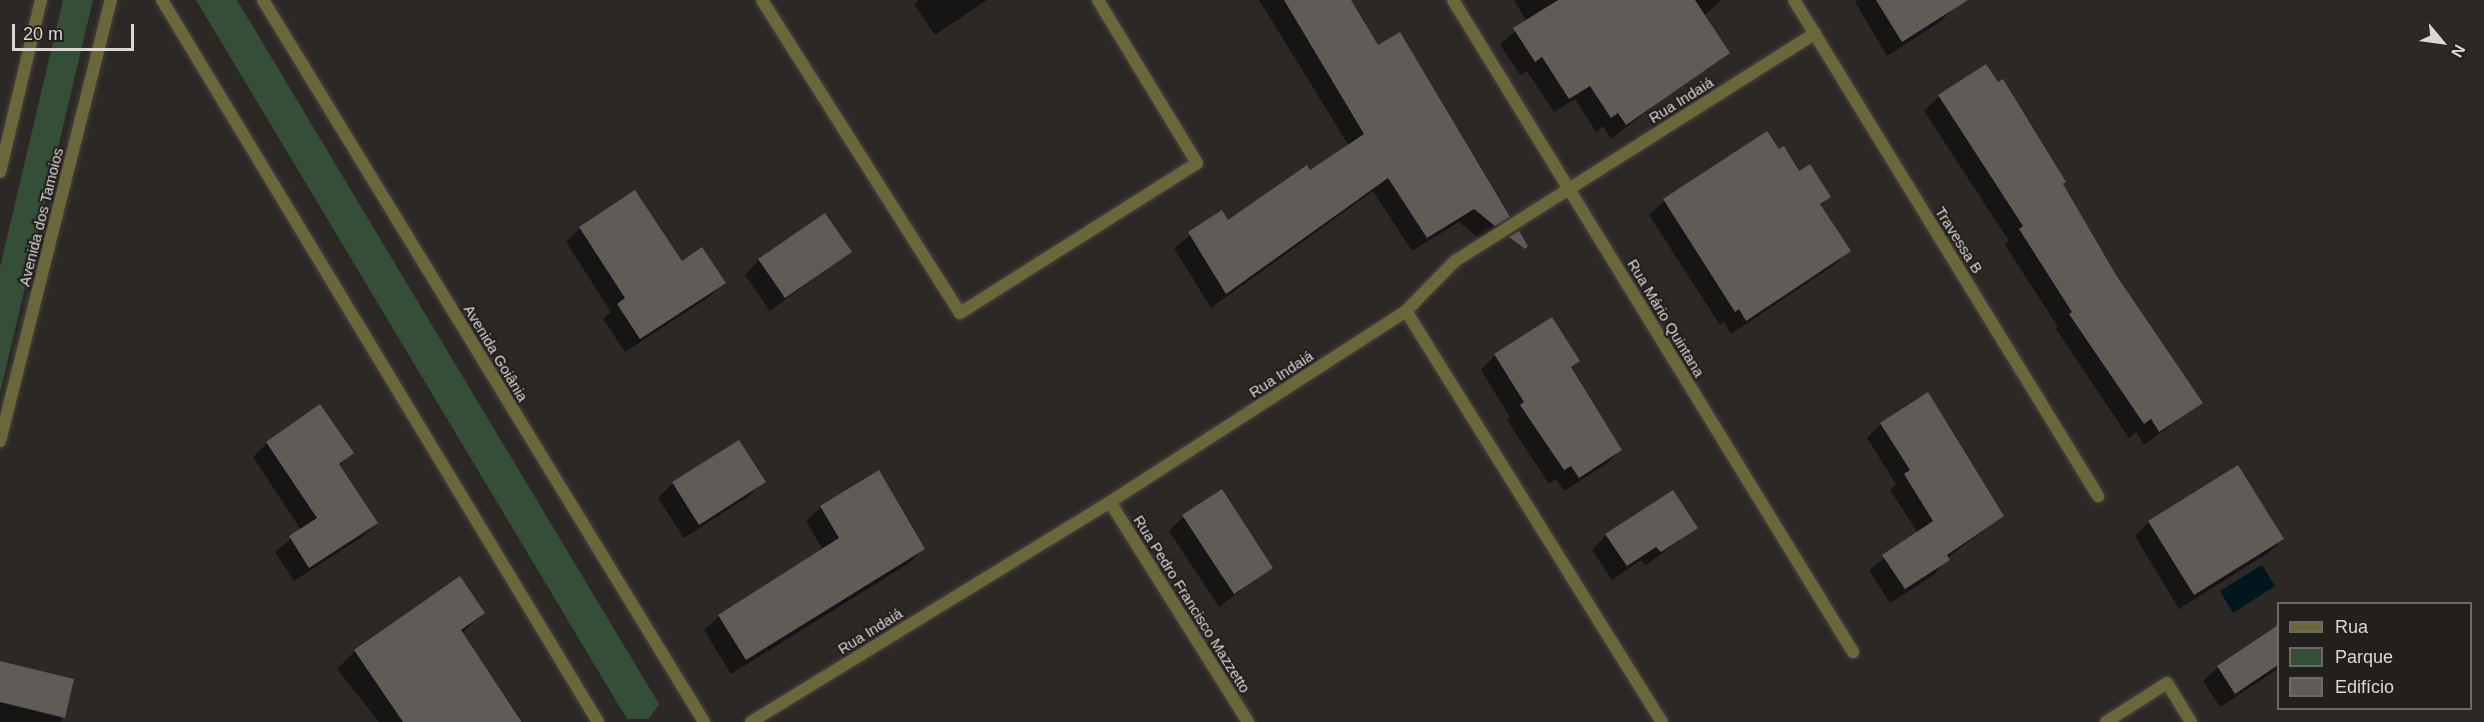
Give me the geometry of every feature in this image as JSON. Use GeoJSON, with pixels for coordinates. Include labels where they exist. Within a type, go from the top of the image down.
{"type":"FeatureCollection","features":[{"type":"Feature","properties":{"kind":"street"},"geometry":{"type":"LineString","coordinates":[[0,172],[41,0]]}},
{"type":"Feature","properties":{"kind":"street","name":"Avenida dos Tamoios"},"geometry":{"type":"LineString","coordinates":[[0,441],[111,0]]}},
{"type":"Feature","properties":{"kind":"street"},"geometry":{"type":"LineString","coordinates":[[162,0],[598,722]]}},
{"type":"Feature","properties":{"kind":"street","name":"Avenida Goiânia"},"geometry":{"type":"LineString","coordinates":[[263,0],[704,722]]}},
{"type":"Feature","properties":{"kind":"street"},"geometry":{"type":"LineString","coordinates":[[762,0],[960,313],[1197,162],[1098,0]]}},
{"type":"Feature","properties":{"kind":"street","name":"Rua Mário Quintana"},"geometry":{"type":"LineString","coordinates":[[1453,0],[1852,652]]}},
{"type":"Feature","properties":{"kind":"street","name":"Travessa B"},"geometry":{"type":"LineString","coordinates":[[1794,0],[2098,496]]}},
{"type":"Feature","properties":{"kind":"street","name":"Rua Indaiá"},"geometry":{"type":"LineString","coordinates":[[751,722],[1110,501],[1406,311],[1455,261],[1815,33]]}},
{"type":"Feature","properties":{"kind":"street"},"geometry":{"type":"LineString","coordinates":[[1406,311],[1662,722]]}},
{"type":"Feature","properties":{"kind":"street","name":"Rua Pedro Francisco Mazzetto"},"geometry":{"type":"LineString","coordinates":[[1110,501],[1248,722]]}},
{"type":"Feature","properties":{"kind":"street"},"geometry":{"type":"LineString","coordinates":[[2106,722],[2167,683],[2191,722]]}},
{"type":"Feature","properties":{"kind":"green space"},"geometry":{"type":"Polygon","coordinates":[[[63,0],[93,0],[0,393],[0,267],[63,0]]]}},
{"type":"Feature","properties":{"kind":"green space"},"geometry":{"type":"Polygon","coordinates":[[[196,0],[237,0],[659,704],[649,719],[627,719],[196,0]]]}},
{"type":"Feature","properties":{"kind":"water"},"geometry":{"type":"Polygon","coordinates":[[[2262,565],[2275,586],[2233,613],[2220,591],[2262,565]]]}},
{"type":"Feature","properties":{"kind":"building"},"geometry":{"type":"Polygon","coordinates":[[[1284,0],[1351,0],[1378,45],[1400,32],[1510,217],[1495,226],[1474,209],[1427,238],[1388,178],[1226,294],[1188,232],[1222,210],[1228,220],[1307,165],[1310,170],[1364,134],[1284,0]]]}},
{"type":"Feature","properties":{"kind":"building"},"geometry":{"type":"Polygon","coordinates":[[[1558,0],[1695,0],[1730,53],[1626,125],[1618,113],[1611,118],[1590,86],[1569,99],[1542,57],[1535,62],[1513,28],[1558,0]]]}},
{"type":"Feature","properties":{"kind":"building"},"geometry":{"type":"Polygon","coordinates":[[[1876,0],[1968,0],[1902,42],[1876,0]]]}},
{"type":"Feature","properties":{"kind":"building"},"geometry":{"type":"Polygon","coordinates":[[[1986,64],[1998,82],[2003,79],[2066,182],[2063,184],[2116,275],[2203,403],[2159,432],[2151,419],[2144,424],[2069,314],[2072,312],[2019,229],[2023,226],[1938,95],[1986,64]]]}},
{"type":"Feature","properties":{"kind":"building"},"geometry":{"type":"Polygon","coordinates":[[[1767,131],[1779,149],[1784,146],[1799,171],[1810,164],[1831,197],[1820,204],[1851,251],[1746,321],[1739,309],[1735,312],[1663,199],[1767,131]]]}},
{"type":"Feature","properties":{"kind":"building"},"geometry":{"type":"Polygon","coordinates":[[[635,190],[682,261],[702,247],[726,283],[640,339],[617,304],[625,298],[579,227],[635,190]]]}},
{"type":"Feature","properties":{"kind":"building"},"geometry":{"type":"Polygon","coordinates":[[[825,213],[852,252],[785,298],[758,259],[825,213]]]}},
{"type":"Feature","properties":{"kind":"building"},"geometry":{"type":"Polygon","coordinates":[[[1519,231],[1528,246],[1525,249],[1509,237],[1519,231]]]}},
{"type":"Feature","properties":{"kind":"building"},"geometry":{"type":"Polygon","coordinates":[[[1552,317],[1580,361],[1571,367],[1622,450],[1579,478],[1571,466],[1564,470],[1520,405],[1524,402],[1494,354],[1552,317]]]}},
{"type":"Feature","properties":{"kind":"building"},"geometry":{"type":"Polygon","coordinates":[[[1928,392],[2004,516],[1947,555],[1950,560],[1905,589],[1882,555],[1933,521],[1904,474],[1910,470],[1880,423],[1928,392]]]}},
{"type":"Feature","properties":{"kind":"building"},"geometry":{"type":"Polygon","coordinates":[[[320,404],[354,453],[339,464],[378,523],[309,568],[289,536],[317,518],[266,442],[320,404]]]}},
{"type":"Feature","properties":{"kind":"building"},"geometry":{"type":"Polygon","coordinates":[[[739,440],[766,482],[699,525],[672,482],[739,440]]]}},
{"type":"Feature","properties":{"kind":"building"},"geometry":{"type":"Polygon","coordinates":[[[2238,465],[2284,539],[2194,595],[2148,521],[2238,465]]]}},
{"type":"Feature","properties":{"kind":"building"},"geometry":{"type":"Polygon","coordinates":[[[879,470],[925,549],[746,660],[718,615],[839,538],[820,506],[879,470]]]}},
{"type":"Feature","properties":{"kind":"building"},"geometry":{"type":"Polygon","coordinates":[[[1222,489],[1273,568],[1234,594],[1182,515],[1222,489]]]}},
{"type":"Feature","properties":{"kind":"building"},"geometry":{"type":"Polygon","coordinates":[[[1673,490],[1698,528],[1661,552],[1656,547],[1627,566],[1605,534],[1673,490]]]}},
{"type":"Feature","properties":{"kind":"building"},"geometry":{"type":"Polygon","coordinates":[[[460,576],[485,613],[461,630],[522,722],[403,722],[354,650],[460,576]]]}},
{"type":"Feature","properties":{"kind":"building"},"geometry":{"type":"Polygon","coordinates":[[[2277,626],[2277,666],[2235,694],[2217,666],[2277,626]]]}},
{"type":"Feature","properties":{"kind":"building"},"geometry":{"type":"Polygon","coordinates":[[[0,661],[74,679],[65,718],[0,702],[0,661]]]}}]}
